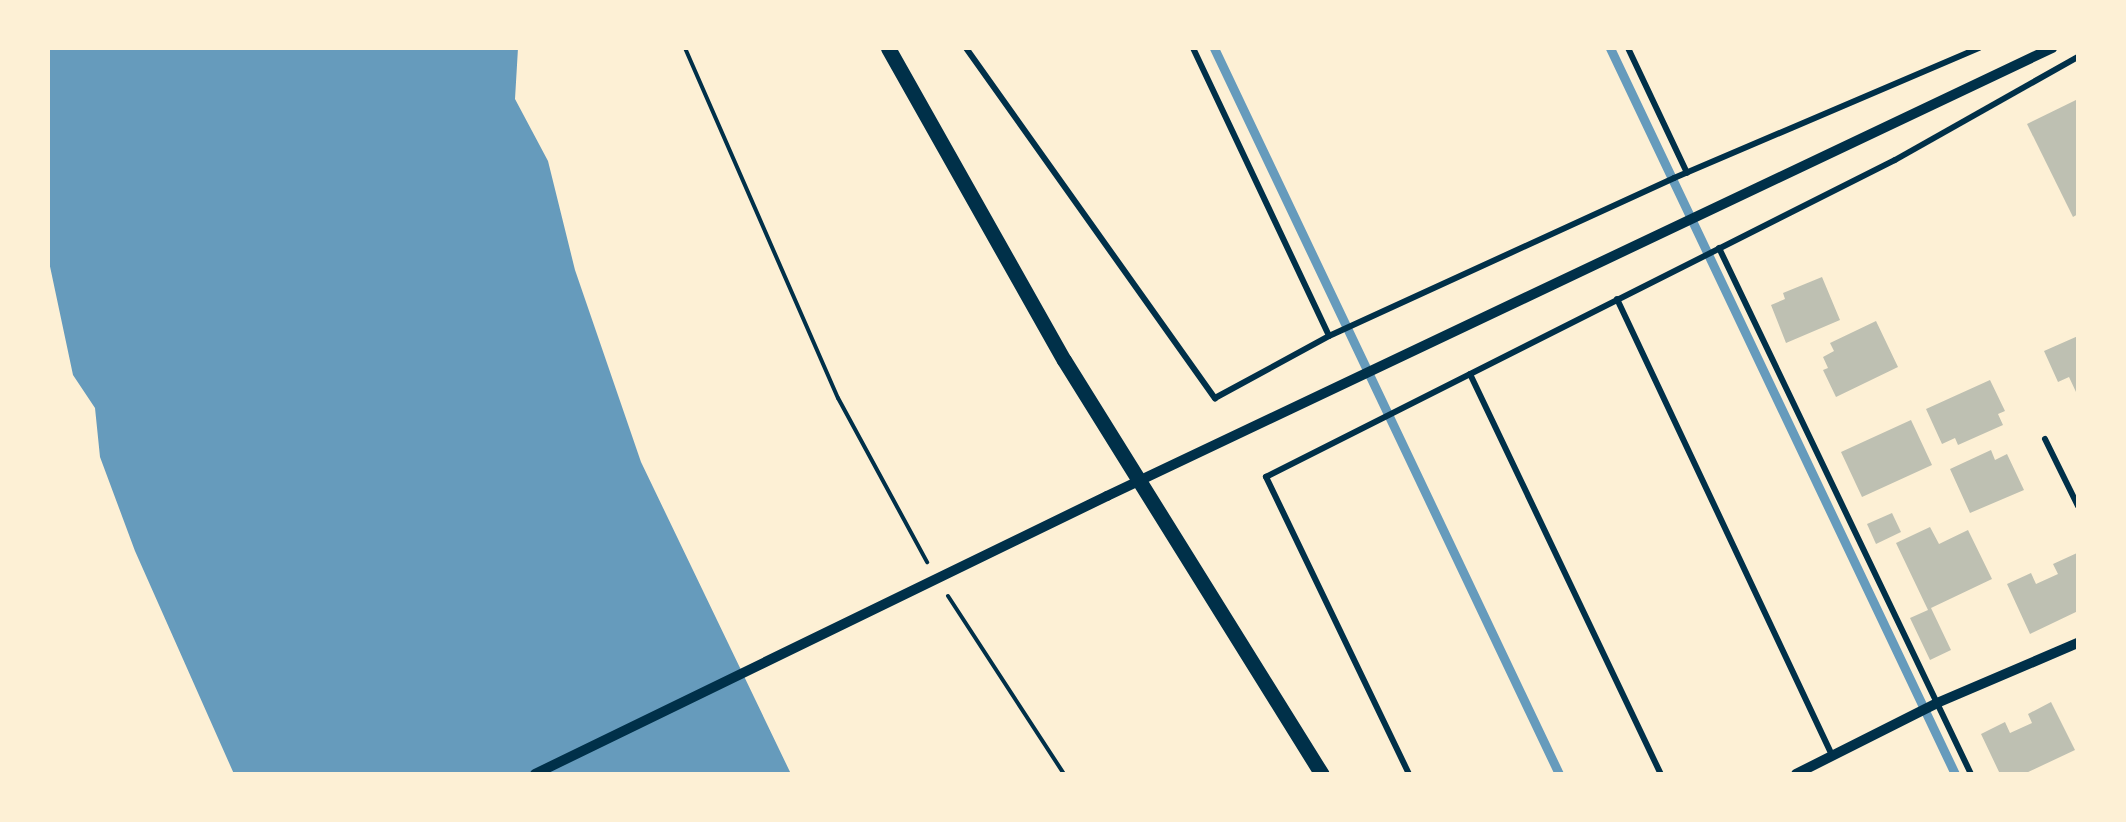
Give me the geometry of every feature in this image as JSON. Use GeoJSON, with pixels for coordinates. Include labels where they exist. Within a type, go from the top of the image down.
{"type":"FeatureCollection","features":[{"type":"Feature","properties":{"kind":"main road"},"geometry":{"type":"LineString","coordinates":[[888,48],[1058,350],[1322,774]]}},
{"type":"Feature","properties":{"kind":"street"},"geometry":{"type":"LineString","coordinates":[[966,48],[1215,398],[1355,324],[1674,178],[1979,48]]}},
{"type":"Feature","properties":{"kind":"street"},"geometry":{"type":"LineString","coordinates":[[1193,48],[1329,336]]}},
{"type":"Feature","properties":{"kind":"street"},"geometry":{"type":"LineString","coordinates":[[1628,48],[1687,173]]}},
{"type":"Feature","properties":{"kind":"street"},"geometry":{"type":"LineString","coordinates":[[535,774],[1211,446],[2052,48]]}},
{"type":"Feature","properties":{"kind":"street"},"geometry":{"type":"LineString","coordinates":[[1409,774],[1266,477],[1894,160],[2078,57]]}},
{"type":"Feature","properties":{"kind":"street"},"geometry":{"type":"LineString","coordinates":[[1719,248],[1971,774]]}},
{"type":"Feature","properties":{"kind":"street"},"geometry":{"type":"LineString","coordinates":[[1617,299],[1832,755]]}},
{"type":"Feature","properties":{"kind":"street"},"geometry":{"type":"LineString","coordinates":[[1470,374],[1662,774]]}},
{"type":"Feature","properties":{"kind":"street"},"geometry":{"type":"LineString","coordinates":[[2045,439],[2078,506]]}},
{"type":"Feature","properties":{"kind":"street"},"geometry":{"type":"LineString","coordinates":[[1796,774],[1937,703],[2078,643]]}},
{"type":"Feature","properties":{"kind":"path"},"geometry":{"type":"LineString","coordinates":[[685,48],[838,398],[900,518],[931,567]]}},
{"type":"Feature","properties":{"kind":"path"},"geometry":{"type":"LineString","coordinates":[[943,587],[1064,774]]}},
{"type":"Feature","properties":{"kind":"water"},"geometry":{"type":"Polygon","coordinates":[[[48,48],[518,48],[515,99],[548,161],[575,270],[641,462],[791,774],[234,774],[135,551],[100,457],[95,408],[73,375],[48,257],[48,48]]]}},
{"type":"Feature","properties":{"kind":"building"},"geometry":{"type":"Polygon","coordinates":[[[2078,99],[2078,214],[2073,217],[2027,124],[2078,99]]]}},
{"type":"Feature","properties":{"kind":"building"},"geometry":{"type":"Polygon","coordinates":[[[1822,277],[1840,320],[1786,343],[1771,305],[1785,299],[1783,293],[1822,277]]]}},
{"type":"Feature","properties":{"kind":"building"},"geometry":{"type":"Polygon","coordinates":[[[1876,321],[1898,367],[1836,397],[1823,370],[1828,368],[1823,357],[1834,351],[1830,343],[1876,321]]]}},
{"type":"Feature","properties":{"kind":"building"},"geometry":{"type":"Polygon","coordinates":[[[2078,336],[2078,390],[2076,392],[2069,377],[2058,382],[2044,351],[2078,336]]]}},
{"type":"Feature","properties":{"kind":"building"},"geometry":{"type":"Polygon","coordinates":[[[1990,380],[2005,411],[1998,414],[2003,425],[1958,445],[1955,438],[1942,444],[1926,409],[1990,380]]]}},
{"type":"Feature","properties":{"kind":"building"},"geometry":{"type":"Polygon","coordinates":[[[1911,420],[1932,465],[1862,497],[1841,452],[1911,420]]]}},
{"type":"Feature","properties":{"kind":"building"},"geometry":{"type":"Polygon","coordinates":[[[1991,450],[1995,460],[2007,454],[2024,490],[1970,513],[1950,469],[1991,450]]]}},
{"type":"Feature","properties":{"kind":"building"},"geometry":{"type":"Polygon","coordinates":[[[1892,513],[1901,532],[1876,544],[1867,524],[1892,513]]]}},
{"type":"Feature","properties":{"kind":"building"},"geometry":{"type":"Polygon","coordinates":[[[1930,527],[1939,544],[1968,530],[1992,579],[1931,608],[1951,650],[1930,660],[1910,618],[1928,610],[1896,543],[1930,527]]]}},
{"type":"Feature","properties":{"kind":"building"},"geometry":{"type":"Polygon","coordinates":[[[2077,553],[2078,611],[2030,634],[2007,584],[2031,573],[2036,584],[2058,574],[2053,564],[2077,553]]]}},
{"type":"Feature","properties":{"kind":"building"},"geometry":{"type":"Polygon","coordinates":[[[2051,702],[2075,750],[2024,774],[2000,774],[1981,734],[2005,722],[2010,733],[2032,723],[2028,714],[2051,702]]]}},
{"type":"Feature","properties":{"kind":"waterway"},"geometry":{"type":"LineString","coordinates":[[1214,48],[1559,774]]}},
{"type":"Feature","properties":{"kind":"waterway"},"geometry":{"type":"LineString","coordinates":[[1610,48],[1955,774]]}}]}
